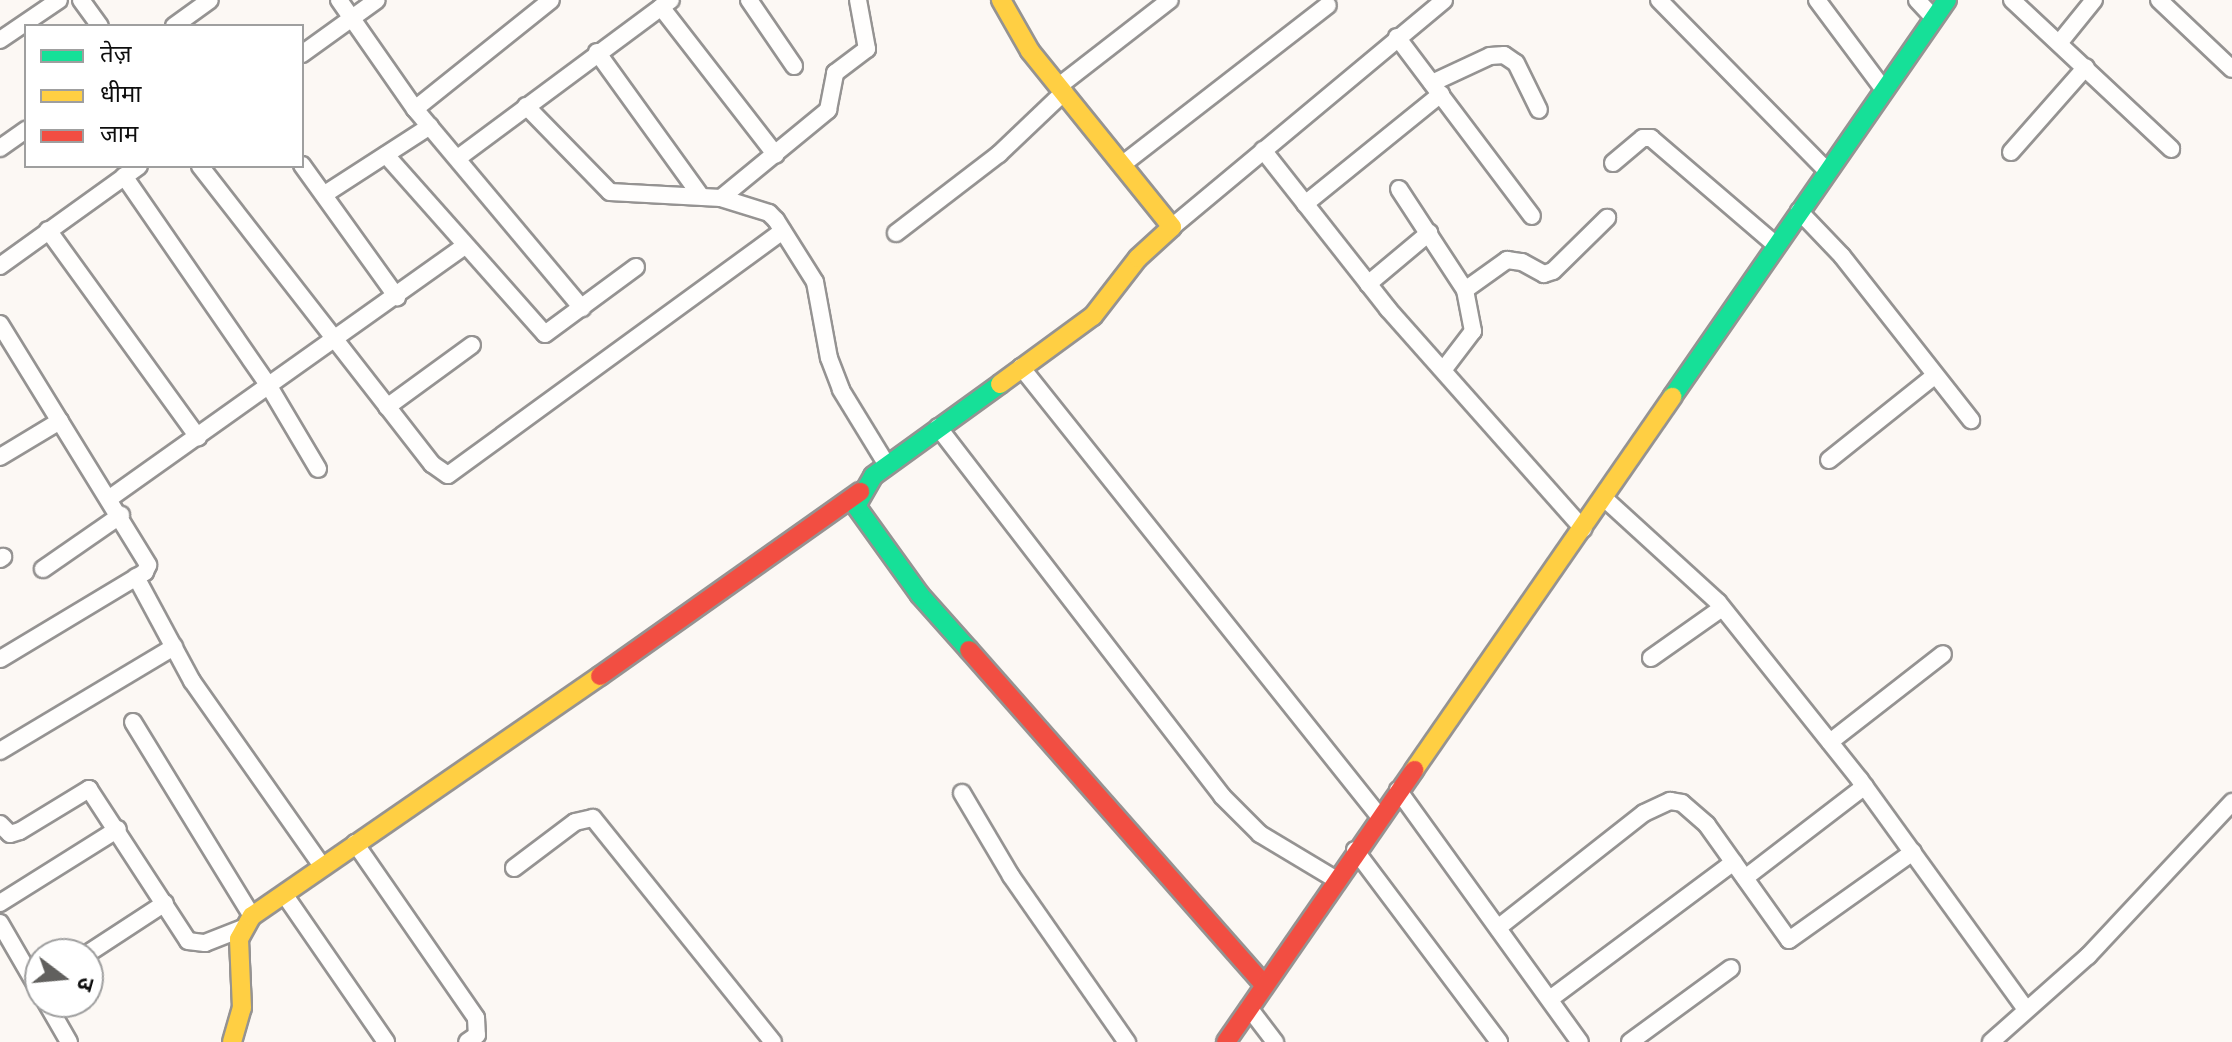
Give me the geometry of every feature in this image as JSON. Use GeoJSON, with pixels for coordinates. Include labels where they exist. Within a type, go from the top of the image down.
{"type":"FeatureCollection","features":[{"type":"Feature","properties":{"kind":"street"},"geometry":{"type":"LineString","coordinates":[[0,40],[59,0]]}},
{"type":"Feature","properties":{"kind":"street"},"geometry":{"type":"LineString","coordinates":[[81,0],[99,24]]}},
{"type":"Feature","properties":{"kind":"street"},"geometry":{"type":"LineString","coordinates":[[177,24],[210,0]]}},
{"type":"Feature","properties":{"kind":"street"},"geometry":{"type":"LineString","coordinates":[[339,0],[415,109],[582,308]]}},
{"type":"Feature","properties":{"kind":"street"},"geometry":{"type":"LineString","coordinates":[[304,53],[377,0]]}},
{"type":"Feature","properties":{"kind":"street"},"geometry":{"type":"LineString","coordinates":[[415,109],[551,0]]}},
{"type":"Feature","properties":{"kind":"street"},"geometry":{"type":"LineString","coordinates":[[749,0],[794,66]]}},
{"type":"Feature","properties":{"kind":"street"},"geometry":{"type":"LineString","coordinates":[[721,198],[828,110],[835,73],[867,49],[858,0]]}},
{"type":"Feature","properties":{"kind":"street"},"geometry":{"type":"LineString","coordinates":[[1001,0],[1019,36],[1172,227]]}},
{"type":"Feature","properties":{"kind":"street"},"geometry":{"type":"LineString","coordinates":[[896,233],[999,154],[1061,89],[1170,0]]}},
{"type":"Feature","properties":{"kind":"street"},"geometry":{"type":"LineString","coordinates":[[0,824],[10,834],[20,831],[89,789],[195,945],[248,922],[355,843],[728,588],[860,492],[887,465],[1093,316],[1138,258],[1172,227],[1397,37],[1419,7],[1444,0]]}},
{"type":"Feature","properties":{"kind":"street"},"geometry":{"type":"LineString","coordinates":[[1817,0],[1884,90]]}},
{"type":"Feature","properties":{"kind":"street"},"geometry":{"type":"LineString","coordinates":[[1917,0],[1934,18]]}},
{"type":"Feature","properties":{"kind":"street"},"geometry":{"type":"LineString","coordinates":[[1226,1042],[1355,850],[1583,529],[1947,0]]}},
{"type":"Feature","properties":{"kind":"street"},"geometry":{"type":"LineString","coordinates":[[2012,0],[2171,149]]}},
{"type":"Feature","properties":{"kind":"street"},"geometry":{"type":"LineString","coordinates":[[2060,42],[2094,0]]}},
{"type":"Feature","properties":{"kind":"street"},"geometry":{"type":"LineString","coordinates":[[2159,0],[2232,69]]}},
{"type":"Feature","properties":{"kind":"street"},"geometry":{"type":"LineString","coordinates":[[1663,1],[1827,171]]}},
{"type":"Feature","properties":{"kind":"street"},"geometry":{"type":"LineString","coordinates":[[458,158],[597,52],[666,4],[776,155]]}},
{"type":"Feature","properties":{"kind":"street"},"geometry":{"type":"LineString","coordinates":[[1123,164],[1328,5]]}},
{"type":"Feature","properties":{"kind":"street"},"geometry":{"type":"LineString","coordinates":[[1397,37],[1532,216]]}},
{"type":"Feature","properties":{"kind":"street"},"geometry":{"type":"LineString","coordinates":[[597,52],[701,196]]}},
{"type":"Feature","properties":{"kind":"street"},"geometry":{"type":"LineString","coordinates":[[1305,204],[1436,89],[1490,56],[1504,55],[1516,63],[1539,110]]}},
{"type":"Feature","properties":{"kind":"street"},"geometry":{"type":"LineString","coordinates":[[2011,152],[2086,67]]}},
{"type":"Feature","properties":{"kind":"street"},"geometry":{"type":"LineString","coordinates":[[526,106],[610,192],[721,198],[769,213],[815,282],[829,358],[841,390],[887,465]]}},
{"type":"Feature","properties":{"kind":"street"},"geometry":{"type":"LineString","coordinates":[[325,194],[430,126]]}},
{"type":"Feature","properties":{"kind":"street"},"geometry":{"type":"LineString","coordinates":[[0,148],[24,131]]}},
{"type":"Feature","properties":{"kind":"street"},"geometry":{"type":"LineString","coordinates":[[1613,163],[1651,138],[1776,245]]}},
{"type":"Feature","properties":{"kind":"street"},"geometry":{"type":"LineString","coordinates":[[1263,150],[1368,284],[1583,529]]}},
{"type":"Feature","properties":{"kind":"street"},"geometry":{"type":"LineString","coordinates":[[386,155],[545,334],[636,267]]}},
{"type":"Feature","properties":{"kind":"street"},"geometry":{"type":"LineString","coordinates":[[0,266],[136,168]]}},
{"type":"Feature","properties":{"kind":"street"},"geometry":{"type":"LineString","coordinates":[[202,168],[432,464],[448,475],[783,231]]}},
{"type":"Feature","properties":{"kind":"street"},"geometry":{"type":"LineString","coordinates":[[304,168],[397,297]]}},
{"type":"Feature","properties":{"kind":"street"},"geometry":{"type":"LineString","coordinates":[[124,176],[270,388],[318,469]]}},
{"type":"Feature","properties":{"kind":"street"},"geometry":{"type":"LineString","coordinates":[[1399,189],[1465,290],[1473,331],[1444,369]]}},
{"type":"Feature","properties":{"kind":"street"},"geometry":{"type":"LineString","coordinates":[[1799,211],[1842,256],[1933,377],[1971,420]]}},
{"type":"Feature","properties":{"kind":"street"},"geometry":{"type":"LineString","coordinates":[[1465,290],[1507,260],[1522,262],[1544,274],[1553,271],[1607,218]]}},
{"type":"Feature","properties":{"kind":"street"},"geometry":{"type":"LineString","coordinates":[[48,230],[198,437]]}},
{"type":"Feature","properties":{"kind":"street"},"geometry":{"type":"LineString","coordinates":[[1368,284],[1429,233]]}},
{"type":"Feature","properties":{"kind":"street"},"geometry":{"type":"LineString","coordinates":[[110,498],[270,388],[465,246]]}},
{"type":"Feature","properties":{"kind":"street"},"geometry":{"type":"LineString","coordinates":[[0,324],[147,557],[145,572],[0,659]]}},
{"type":"Feature","properties":{"kind":"street"},"geometry":{"type":"LineString","coordinates":[[387,407],[472,345]]}},
{"type":"Feature","properties":{"kind":"street"},"geometry":{"type":"LineString","coordinates":[[1021,367],[1379,816]]}},
{"type":"Feature","properties":{"kind":"street"},"geometry":{"type":"LineString","coordinates":[[1829,460],[1933,377]]}},
{"type":"Feature","properties":{"kind":"street"},"geometry":{"type":"LineString","coordinates":[[0,457],[60,421]]}},
{"type":"Feature","properties":{"kind":"street"},"geometry":{"type":"LineString","coordinates":[[938,427],[1222,796],[1260,834],[1335,879]]}},
{"type":"Feature","properties":{"kind":"street"},"geometry":{"type":"LineString","coordinates":[[860,492],[860,515],[920,595],[1264,985]]}},
{"type":"Feature","properties":{"kind":"street"},"geometry":{"type":"LineString","coordinates":[[1604,498],[1722,608],[1865,786],[2026,1009]]}},
{"type":"Feature","properties":{"kind":"street"},"geometry":{"type":"LineString","coordinates":[[43,569],[121,515]]}},
{"type":"Feature","properties":{"kind":"street"},"geometry":{"type":"LineString","coordinates":[[136,577],[174,647],[322,866]]}},
{"type":"Feature","properties":{"kind":"street"},"geometry":{"type":"LineString","coordinates":[[1651,658],[1722,608]]}},
{"type":"Feature","properties":{"kind":"street"},"geometry":{"type":"LineString","coordinates":[[0,751],[174,647]]}},
{"type":"Feature","properties":{"kind":"street"},"geometry":{"type":"LineString","coordinates":[[1830,742],[1943,654]]}},
{"type":"Feature","properties":{"kind":"street"},"geometry":{"type":"LineString","coordinates":[[133,722],[248,922]]}},
{"type":"Feature","properties":{"kind":"street"},"geometry":{"type":"LineString","coordinates":[[1745,878],[1865,786]]}},
{"type":"Feature","properties":{"kind":"street"},"geometry":{"type":"LineString","coordinates":[[1398,790],[1550,999],[1573,1040]]}},
{"type":"Feature","properties":{"kind":"street"},"geometry":{"type":"LineString","coordinates":[[962,793],[1011,876],[1127,1042]]}},
{"type":"Feature","properties":{"kind":"street"},"geometry":{"type":"LineString","coordinates":[[1991,1042],[2088,956],[2232,802]]}},
{"type":"Feature","properties":{"kind":"street"},"geometry":{"type":"LineString","coordinates":[[1499,927],[1658,804],[1682,803],[1694,811],[1734,862],[1778,929],[1795,939],[1913,852]]}},
{"type":"Feature","properties":{"kind":"street"},"geometry":{"type":"LineString","coordinates":[[514,868],[575,822],[593,818],[773,1042]]}},
{"type":"Feature","properties":{"kind":"street"},"geometry":{"type":"LineString","coordinates":[[0,903],[118,829]]}},
{"type":"Feature","properties":{"kind":"street"},"geometry":{"type":"LineString","coordinates":[[355,843],[476,1018],[477,1035],[467,1042]]}},
{"type":"Feature","properties":{"kind":"street"},"geometry":{"type":"LineString","coordinates":[[1355,850],[1499,1042]]}},
{"type":"Feature","properties":{"kind":"street"},"geometry":{"type":"LineString","coordinates":[[1550,999],[1734,862]]}},
{"type":"Feature","properties":{"kind":"street"},"geometry":{"type":"LineString","coordinates":[[284,894],[386,1042]]}},
{"type":"Feature","properties":{"kind":"street"},"geometry":{"type":"LineString","coordinates":[[104,943],[165,903]]}},
{"type":"Feature","properties":{"kind":"street"},"geometry":{"type":"LineString","coordinates":[[232,1042],[242,1008],[238,948],[248,922]]}},
{"type":"Feature","properties":{"kind":"street"},"geometry":{"type":"LineString","coordinates":[[0,923],[24,963]]}},
{"type":"Feature","properties":{"kind":"street"},"geometry":{"type":"LineString","coordinates":[[1630,1042],[1731,968]]}},
{"type":"Feature","properties":{"kind":"street"},"geometry":{"type":"LineString","coordinates":[[1249,1008],[1275,1042]]}},
{"type":"Feature","properties":{"kind":"street"},"geometry":{"type":"LineString","coordinates":[[55,1018],[69,1042]]}},
{"type":"Feature","properties":{"kind":"traffic: fast"},"geometry":{"type":"LineString","coordinates":[[1672,397],[1947,0]]}},
{"type":"Feature","properties":{"kind":"traffic: fast"},"geometry":{"type":"LineString","coordinates":[[969,650],[920,595],[856,506],[873,476],[1000,384]]}},
{"type":"Feature","properties":{"kind":"traffic: slow"},"geometry":{"type":"LineString","coordinates":[[1000,384],[1093,316],[1138,258],[1172,227],[1030,51],[1001,0]]}},
{"type":"Feature","properties":{"kind":"traffic: slow"},"geometry":{"type":"LineString","coordinates":[[1414,770],[1672,397]]}},
{"type":"Feature","properties":{"kind":"traffic: slow"},"geometry":{"type":"LineString","coordinates":[[232,1042],[242,1008],[239,939],[252,916],[600,676]]}},
{"type":"Feature","properties":{"kind":"traffic: jam"},"geometry":{"type":"LineString","coordinates":[[600,676],[860,492]]}},
{"type":"Feature","properties":{"kind":"traffic: jam"},"geometry":{"type":"LineString","coordinates":[[969,650],[1264,985]]}},
{"type":"Feature","properties":{"kind":"traffic: jam"},"geometry":{"type":"LineString","coordinates":[[1226,1042],[1414,770]]}}]}
